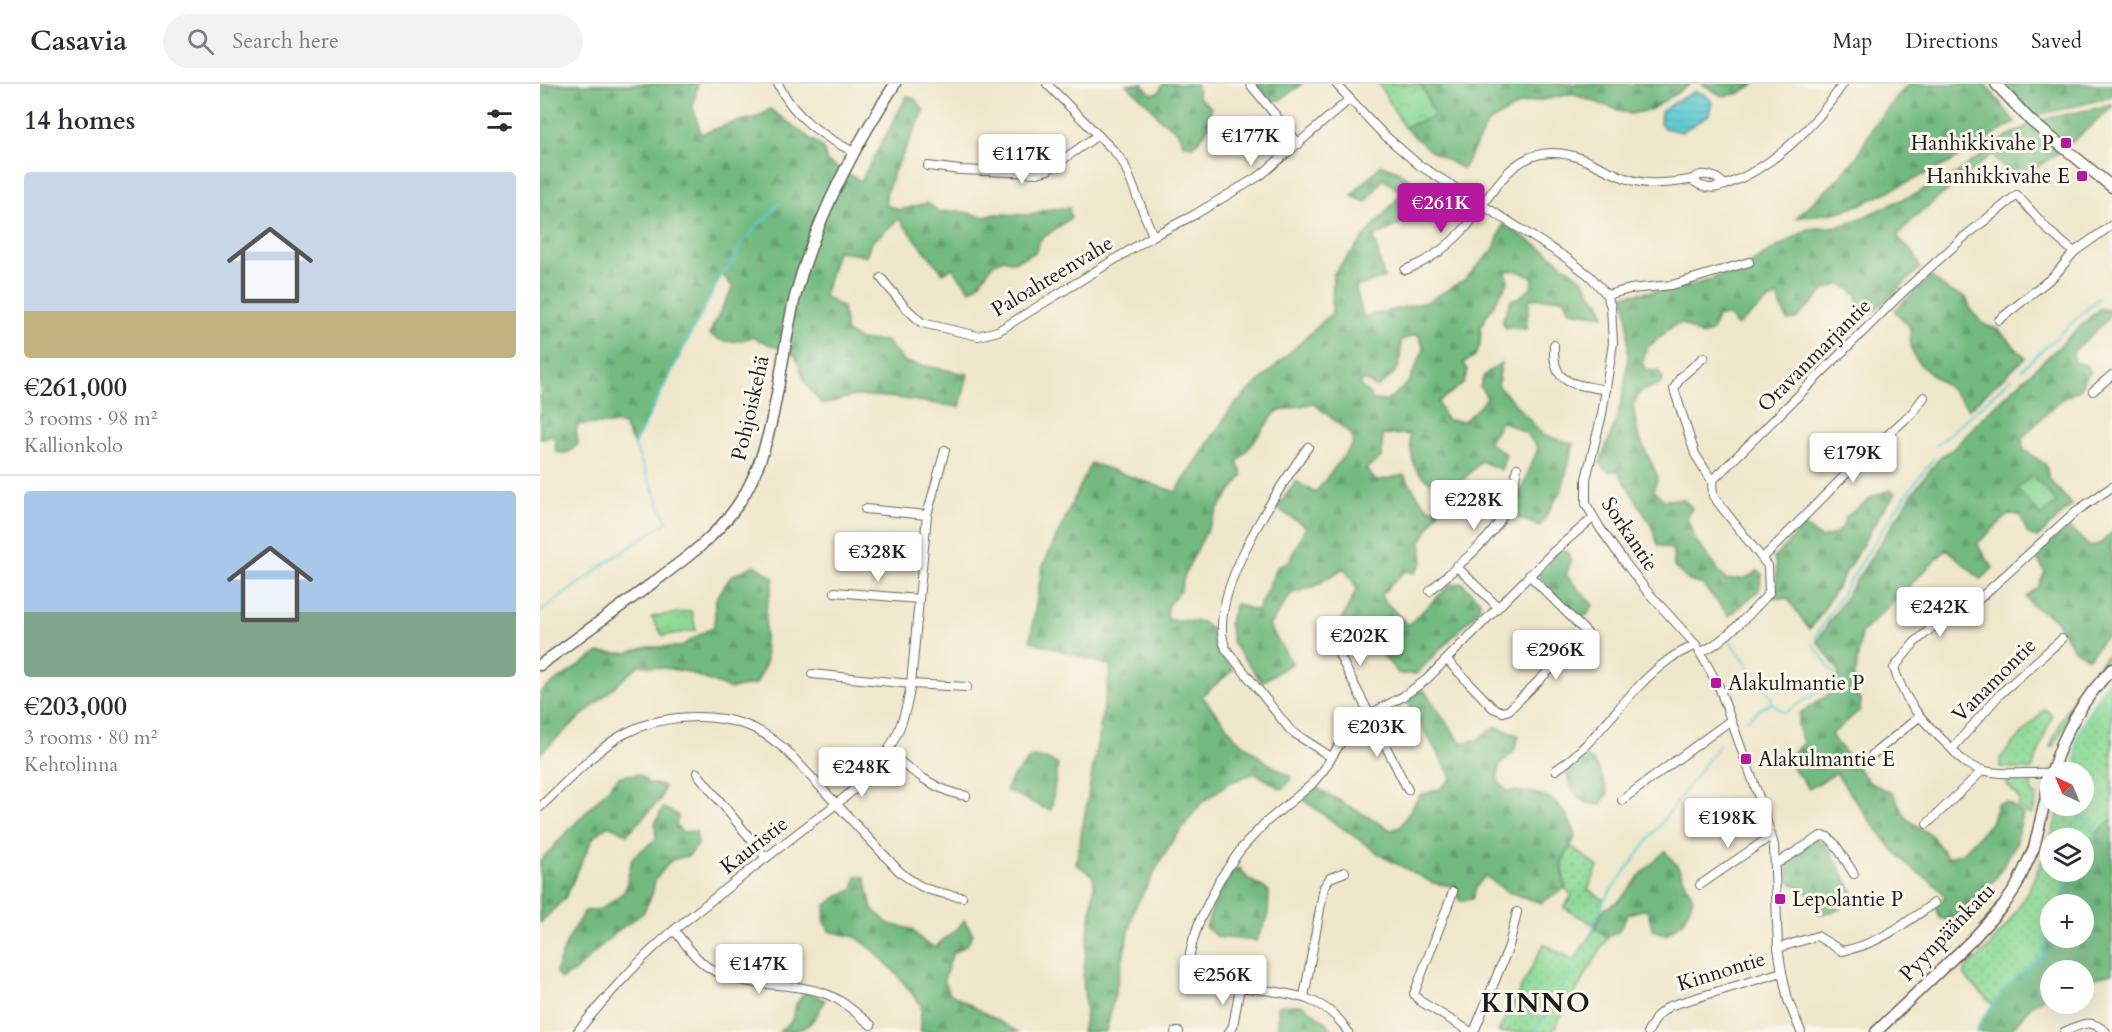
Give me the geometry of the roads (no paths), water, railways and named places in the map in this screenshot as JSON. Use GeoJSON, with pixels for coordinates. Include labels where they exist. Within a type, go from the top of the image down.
{"type":"FeatureCollection","features":[{"type":"Feature","properties":{"kind":"main road","name":"Pohjoiskehä"},"geometry":{"type":"LineString","coordinates":[[540,665],[695,551],[713,535],[738,503],[758,465],[768,432],[787,330],[804,263],[854,152],[895,84]]}},
{"type":"Feature","properties":{"kind":"main road"},"geometry":{"type":"LineString","coordinates":[[1996,84],[2031,121],[2112,187]]}},
{"type":"Feature","properties":{"kind":"main road"},"geometry":{"type":"LineString","coordinates":[[2054,762],[2074,718],[2112,669]]}},
{"type":"Feature","properties":{"kind":"main road","name":"Pyynpäänkatu"},"geometry":{"type":"LineString","coordinates":[[1876,1032],[1972,940],[2004,905],[2016,887],[2034,848],[2042,816]]}},
{"type":"Feature","properties":{"kind":"street"},"geometry":{"type":"LineString","coordinates":[[778,84],[789,105],[809,124],[822,135],[854,152]]}},
{"type":"Feature","properties":{"kind":"street"},"geometry":{"type":"LineString","coordinates":[[1047,84],[1124,164],[1153,236]]}},
{"type":"Feature","properties":{"kind":"street"},"geometry":{"type":"LineString","coordinates":[[1250,84],[1299,144]]}},
{"type":"Feature","properties":{"kind":"street"},"geometry":{"type":"LineString","coordinates":[[1336,84],[1401,150],[1419,165],[1575,264],[1607,295],[1630,289],[1672,285],[1749,262]]}},
{"type":"Feature","properties":{"kind":"street"},"geometry":{"type":"LineString","coordinates":[[1405,270],[1421,264],[1440,252],[1467,225],[1497,183],[1514,166],[1540,153],[1573,155],[1631,181],[1650,184],[1692,180],[1700,175],[1718,178],[1725,185],[1745,178],[1796,140],[1844,84]]}},
{"type":"Feature","properties":{"kind":"street","name":"Paloahteenvahe"},"geometry":{"type":"LineString","coordinates":[[881,278],[922,323],[978,336],[998,331],[1065,288],[1261,175],[1350,99]]}},
{"type":"Feature","properties":{"kind":"street"},"geometry":{"type":"LineString","coordinates":[[928,166],[960,170],[1037,173],[1047,170],[1098,135]]}},
{"type":"Feature","properties":{"kind":"street","name":"Oravanmarjantie"},"geometry":{"type":"LineString","coordinates":[[1712,481],[1904,291],[1964,237],[2017,195],[2049,231],[2074,252]]}},
{"type":"Feature","properties":{"kind":"street"},"geometry":{"type":"LineString","coordinates":[[1999,320],[2055,275],[2074,252],[2112,225]]}},
{"type":"Feature","properties":{"kind":"street","name":"Sorkantie"},"geometry":{"type":"LineString","coordinates":[[1607,295],[1611,307],[1613,343],[1602,414],[1586,479],[1586,504],[1593,518],[1646,590],[1698,649],[1719,687],[1772,836],[1776,864],[1778,948],[1788,1000],[1801,1032]]}},
{"type":"Feature","properties":{"kind":"street"},"geometry":{"type":"LineString","coordinates":[[1554,345],[1553,360],[1559,374],[1571,384],[1606,390]]}},
{"type":"Feature","properties":{"kind":"street"},"geometry":{"type":"LineString","coordinates":[[1556,770],[1591,740],[1656,669],[1669,659],[1698,649],[1708,650],[1755,609],[1768,594],[1768,566],[1713,496],[1712,481],[1695,454],[1674,389],[1680,378],[1704,357]]}},
{"type":"Feature","properties":{"kind":"street"},"geometry":{"type":"LineString","coordinates":[[2093,391],[2112,375]]}},
{"type":"Feature","properties":{"kind":"street"},"geometry":{"type":"LineString","coordinates":[[1763,558],[1862,458],[1912,413],[1924,397]]}},
{"type":"Feature","properties":{"kind":"street"},"geometry":{"type":"LineString","coordinates":[[1308,447],[1266,510],[1243,554],[1223,613],[1222,635],[1226,649],[1291,731],[1331,758]]}},
{"type":"Feature","properties":{"kind":"street","name":"Kauristie"},"geometry":{"type":"LineString","coordinates":[[577,1032],[618,982],[674,930],[835,804],[865,778],[888,752],[901,725],[911,684],[927,515],[945,450]]}},
{"type":"Feature","properties":{"kind":"street"},"geometry":{"type":"LineString","coordinates":[[1430,591],[1493,530],[1502,518],[1514,485],[1517,468]]}},
{"type":"Feature","properties":{"kind":"street"},"geometry":{"type":"LineString","coordinates":[[2040,773],[2005,773],[1983,770],[1962,762],[1919,717],[1900,687],[1894,668],[1914,643],[1960,604],[1967,610],[2075,512],[2112,487]]}},
{"type":"Feature","properties":{"kind":"street"},"geometry":{"type":"LineString","coordinates":[[865,508],[927,515]]}},
{"type":"Feature","properties":{"kind":"street"},"geometry":{"type":"LineString","coordinates":[[1348,1032],[1318,1002],[1304,997],[1203,980],[1195,976],[1188,964],[1200,920],[1220,879],[1240,849],[1264,823],[1311,785],[1353,723],[1412,691],[1447,660],[1553,552],[1593,518]]}},
{"type":"Feature","properties":{"kind":"street"},"geometry":{"type":"LineString","coordinates":[[1456,566],[1498,607]]}},
{"type":"Feature","properties":{"kind":"street"},"geometry":{"type":"LineString","coordinates":[[1447,660],[1493,708],[1503,712],[1509,710],[1587,633],[1529,576]]}},
{"type":"Feature","properties":{"kind":"street"},"geometry":{"type":"LineString","coordinates":[[835,592],[918,599]]}},
{"type":"Feature","properties":{"kind":"street"},"geometry":{"type":"LineString","coordinates":[[1326,629],[1408,790]]}},
{"type":"Feature","properties":{"kind":"street","name":"Vanamontie"},"geometry":{"type":"LineString","coordinates":[[1952,749],[2000,694],[2062,639]]}},
{"type":"Feature","properties":{"kind":"street"},"geometry":{"type":"LineString","coordinates":[[812,674],[967,687]]}},
{"type":"Feature","properties":{"kind":"street"},"geometry":{"type":"LineString","coordinates":[[1872,755],[1919,717]]}},
{"type":"Feature","properties":{"kind":"street"},"geometry":{"type":"LineString","coordinates":[[540,807],[606,747],[624,734],[656,723],[694,718],[728,721],[746,725],[767,735],[785,749],[835,804],[912,882],[922,888],[962,897]]}},
{"type":"Feature","properties":{"kind":"street"},"geometry":{"type":"LineString","coordinates":[[1622,800],[1731,720]]}},
{"type":"Feature","properties":{"kind":"street"},"geometry":{"type":"LineString","coordinates":[[888,752],[940,789],[966,796]]}},
{"type":"Feature","properties":{"kind":"street"},"geometry":{"type":"LineString","coordinates":[[1927,824],[1983,770]]}},
{"type":"Feature","properties":{"kind":"street"},"geometry":{"type":"LineString","coordinates":[[697,773],[766,858]]}},
{"type":"Feature","properties":{"kind":"street"},"geometry":{"type":"LineString","coordinates":[[1700,885],[1772,836]]}},
{"type":"Feature","properties":{"kind":"street"},"geometry":{"type":"LineString","coordinates":[[1776,864],[1821,836],[1828,837],[1835,844],[1854,874]]}},
{"type":"Feature","properties":{"kind":"street"},"geometry":{"type":"LineString","coordinates":[[1304,997],[1324,887],[1330,878],[1345,872]]}},
{"type":"Feature","properties":{"kind":"street"},"geometry":{"type":"LineString","coordinates":[[1453,892],[1414,994],[1420,1001],[1472,1032],[1509,946],[1517,912]]}},
{"type":"Feature","properties":{"kind":"street"},"geometry":{"type":"LineString","coordinates":[[1778,948],[1817,936],[1842,951],[1859,948],[1901,927],[1934,903]]}},
{"type":"Feature","properties":{"kind":"street"},"geometry":{"type":"LineString","coordinates":[[674,930],[708,967],[728,978],[805,988],[826,994],[841,1001],[871,1025]]}},
{"type":"Feature","properties":{"kind":"street","name":"Kinnontie"},"geometry":{"type":"LineString","coordinates":[[1648,1032],[1657,1016],[1668,1006],[1782,972]]}},
{"type":"Feature","properties":{"kind":"street"},"geometry":{"type":"LineString","coordinates":[[1229,1032],[1233,1026],[1240,987]]}},
{"type":"Feature","properties":{"kind":"street"},"geometry":{"type":"LineString","coordinates":[[2064,1032],[2081,1024],[2097,1024],[2106,1032]]}},
{"type":"Feature","properties":{"kind":"water"},"geometry":{"type":"Polygon","coordinates":[[[1695,91],[1706,95],[1712,102],[1709,115],[1682,132],[1664,128],[1660,124],[1661,112],[1695,91]]]}},
{"type":"Feature","properties":{"kind":"waterway"},"geometry":{"type":"LineString","coordinates":[[540,612],[606,563],[667,522],[634,445],[722,273],[728,269],[744,241],[780,203]]}},
{"type":"Feature","properties":{"kind":"waterway"},"geometry":{"type":"LineString","coordinates":[[2022,369],[2099,298]]}},
{"type":"Feature","properties":{"kind":"waterway"},"geometry":{"type":"LineString","coordinates":[[1936,446],[2012,378]]}},
{"type":"Feature","properties":{"kind":"waterway"},"geometry":{"type":"LineString","coordinates":[[1815,637],[1880,533],[1934,458]]}},
{"type":"Feature","properties":{"kind":"waterway"},"geometry":{"type":"LineString","coordinates":[[1730,641],[1771,696],[1772,703]]}},
{"type":"Feature","properties":{"kind":"waterway"},"geometry":{"type":"LineString","coordinates":[[1747,720],[1772,703],[1784,713],[1835,681],[1834,674],[1812,643]]}},
{"type":"Feature","properties":{"kind":"waterway"},"geometry":{"type":"LineString","coordinates":[[2077,762],[2076,744],[2080,729],[2096,700],[2112,678]]}},
{"type":"Feature","properties":{"kind":"waterway"},"geometry":{"type":"LineString","coordinates":[[1592,931],[1604,900],[1719,745]]}},
{"type":"Feature","properties":{"kind":"waterway"},"geometry":{"type":"LineString","coordinates":[[2080,816],[2094,828]]}},
{"type":"Feature","properties":{"kind":"waterway"},"geometry":{"type":"LineString","coordinates":[[2094,828],[2097,831],[2094,838]]}},
{"type":"Feature","properties":{"kind":"waterway"},"geometry":{"type":"LineString","coordinates":[[2063,894],[2066,882]]}},
{"type":"Feature","properties":{"kind":"waterway"},"geometry":{"type":"LineString","coordinates":[[1575,964],[1587,947]]}},
{"type":"Feature","properties":{"kind":"waterway"},"geometry":{"type":"LineString","coordinates":[[1976,1032],[1981,1021],[2009,984],[2042,957],[2045,948]]}},
{"type":"Feature","properties":{"kind":"waterway"},"geometry":{"type":"LineString","coordinates":[[1534,1032],[1570,972]]}},
{"type":"Feature","properties":{"kind":"place","name":"Hanhikkivahe P"},"geometry":{"type":"Point","coordinates":[2066,143]}},
{"type":"Feature","properties":{"kind":"place","name":"Hanhikkivahe E"},"geometry":{"type":"Point","coordinates":[2082,176]}},
{"type":"Feature","properties":{"kind":"place","name":"Alakulmantie P"},"geometry":{"type":"Point","coordinates":[1716,683]}},
{"type":"Feature","properties":{"kind":"place","name":"Alakulmantie E"},"geometry":{"type":"Point","coordinates":[1746,759]}},
{"type":"Feature","properties":{"kind":"place","name":"Lepolantie P"},"geometry":{"type":"Point","coordinates":[1780,899]}},
{"type":"Feature","properties":{"kind":"district","name":"KINNO"},"geometry":{"type":"Point","coordinates":[1536,1003]}}]}
